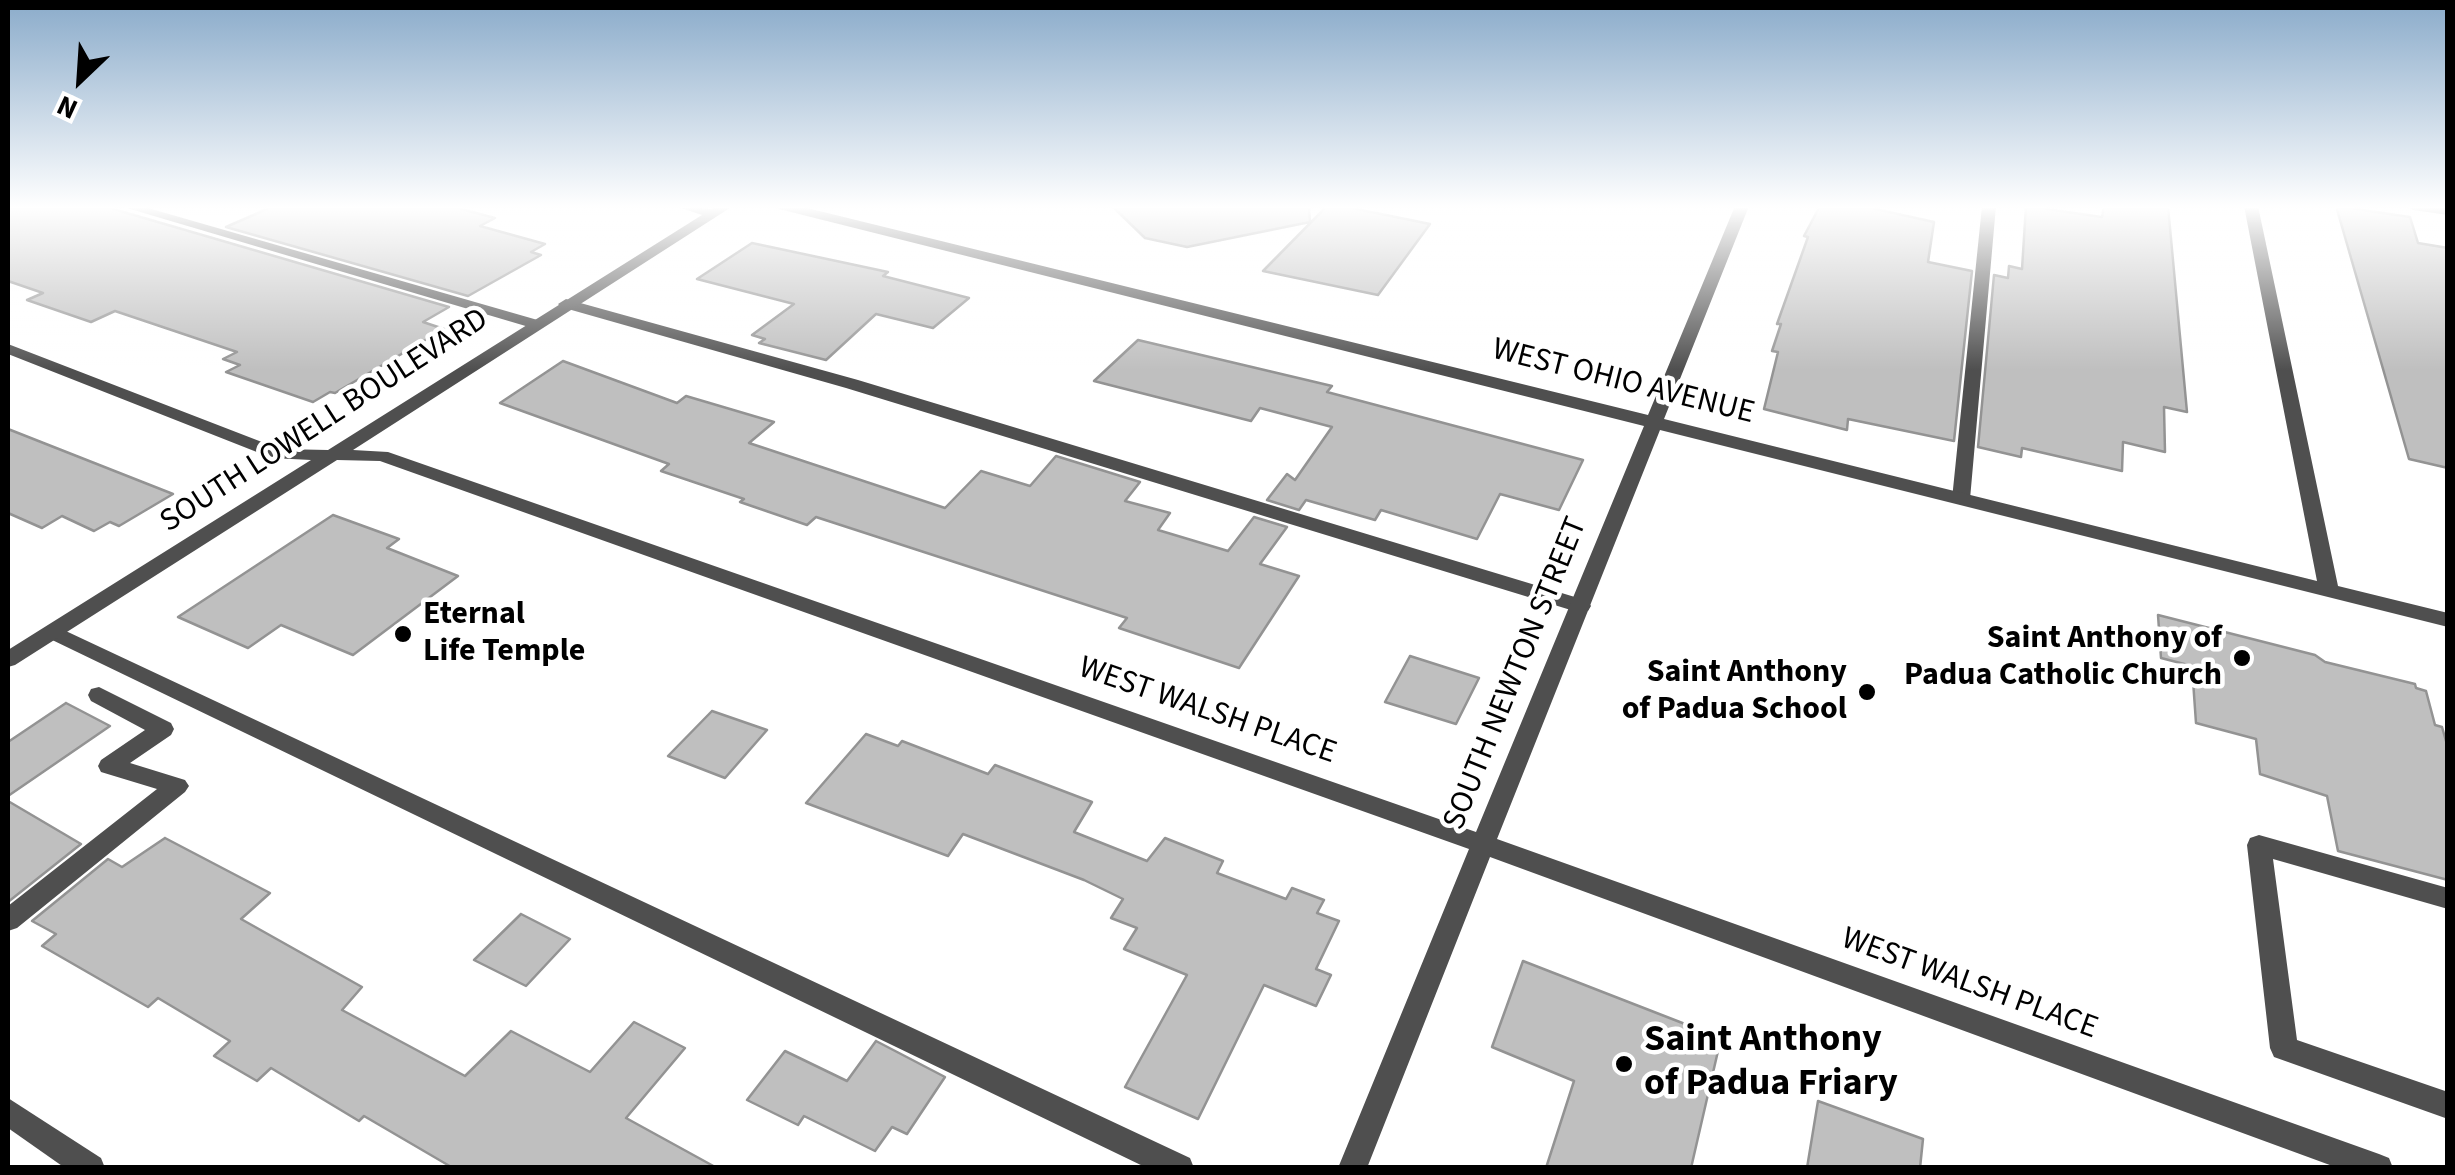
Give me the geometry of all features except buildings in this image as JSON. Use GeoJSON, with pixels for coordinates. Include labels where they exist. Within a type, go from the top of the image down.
{"type":"FeatureCollection","features":[{"type":"Feature","properties":{"kind":"street"},"geometry":{"type":"LineString","coordinates":[[317,261],[535,324]]}},
{"type":"Feature","properties":{"kind":"street","name":"SOUTH LOWELL BOULEVARD"},"geometry":{"type":"LineString","coordinates":[[8,660],[637,261]]}},
{"type":"Feature","properties":{"kind":"street","name":"WEST OHIO AVENUE"},"geometry":{"type":"LineString","coordinates":[[1005,261],[2448,620]]}},
{"type":"Feature","properties":{"kind":"street","name":"SOUTH NEWTON STREET"},"geometry":{"type":"LineString","coordinates":[[1352,1168],[1720,261]]}},
{"type":"Feature","properties":{"kind":"street"},"geometry":{"type":"LineString","coordinates":[[1961,499],[1985,261]]}},
{"type":"Feature","properties":{"kind":"street"},"geometry":{"type":"LineString","coordinates":[[2261,261],[2329,590]]}},
{"type":"Feature","properties":{"kind":"street"},"geometry":{"type":"LineString","coordinates":[[566,304],[852,384],[1581,606]]}},
{"type":"Feature","properties":{"kind":"street","name":"WEST WALSH PLACE"},"geometry":{"type":"LineString","coordinates":[[8,349],[278,454],[382,456],[1483,844],[2379,1168]]}},
{"type":"Feature","properties":{"kind":"street"},"geometry":{"type":"LineString","coordinates":[[53,632],[1180,1168]]}},
{"type":"Feature","properties":{"kind":"street"},"geometry":{"type":"LineString","coordinates":[[8,920],[177,786],[109,766],[164,728],[99,695]]}},
{"type":"Feature","properties":{"kind":"street"},"geometry":{"type":"LineString","coordinates":[[2448,900],[2258,845],[2284,1048],[2448,1106]]}},
{"type":"Feature","properties":{"kind":"street"},"geometry":{"type":"LineString","coordinates":[[8,1112],[91,1168]]}},
{"type":"Feature","properties":{"kind":"place","name":"Eternal Life Temple"},"geometry":{"type":"Point","coordinates":[403,634]}},
{"type":"Feature","properties":{"kind":"place","name":"Saint Anthony of Padua Catholic Church"},"geometry":{"type":"Point","coordinates":[2242,658]}},
{"type":"Feature","properties":{"kind":"place","name":"Saint Anthony of Padua School"},"geometry":{"type":"Point","coordinates":[1867,692]}},
{"type":"Feature","properties":{"kind":"place","name":"Saint Anthony of Padua Friary"},"geometry":{"type":"Point","coordinates":[1624,1064]}}]}
